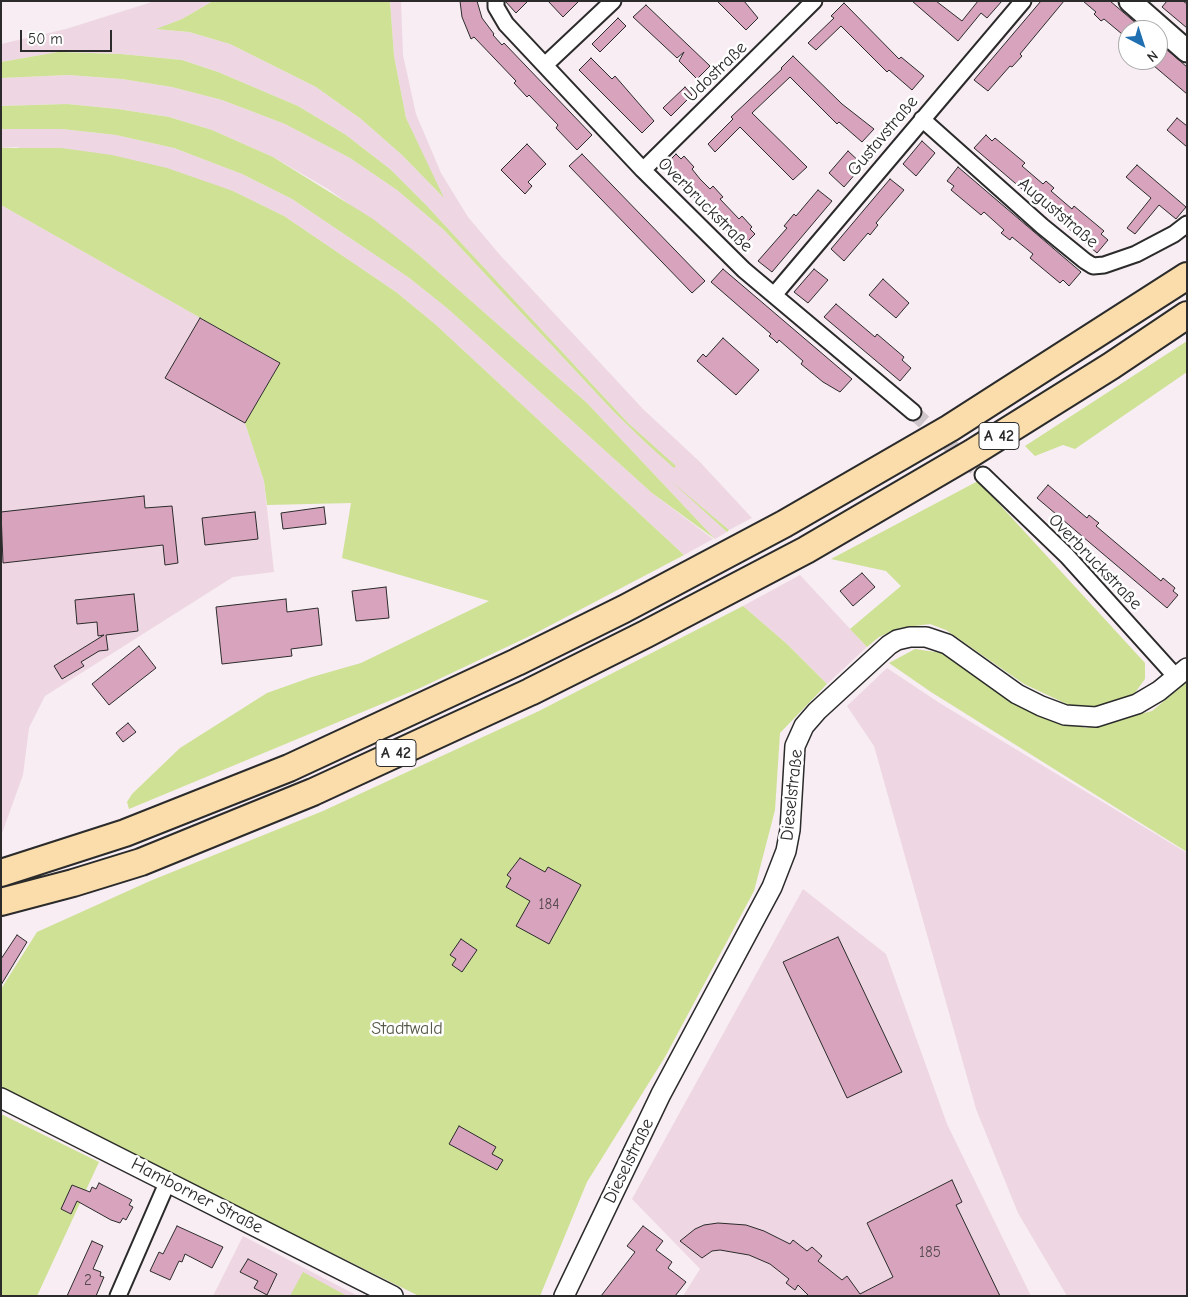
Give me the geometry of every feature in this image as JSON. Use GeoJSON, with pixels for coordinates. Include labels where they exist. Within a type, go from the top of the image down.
{"type":"FeatureCollection","features":[{"type":"Feature","properties":{"kind":"highway","name":"A 42"},"geometry":{"type":"LineString","coordinates":[[1,873],[125,833],[290,768],[517,662],[624,609],[784,524],[950,428],[1187,276]]}},
{"type":"Feature","properties":{"kind":"highway","name":"A 42"},"geometry":{"type":"LineString","coordinates":[[1,902],[73,883],[141,862],[313,792],[530,692],[806,550],[972,453],[1111,366],[1187,315]]}},
{"type":"Feature","properties":{"kind":"main road"},"geometry":{"type":"LineString","coordinates":[[1130,1],[1187,51]]}},
{"type":"Feature","properties":{"kind":"street","name":"Overbruckstraße"},"geometry":{"type":"LineString","coordinates":[[496,1],[496,7],[506,24],[643,170],[744,270],[913,412]]}},
{"type":"Feature","properties":{"kind":"street"},"geometry":{"type":"LineString","coordinates":[[545,65],[613,1]]}},
{"type":"Feature","properties":{"kind":"street","name":"Udostraße"},"geometry":{"type":"LineString","coordinates":[[643,170],[814,1]]}},
{"type":"Feature","properties":{"kind":"street","name":"Gustavstraße"},"geometry":{"type":"LineString","coordinates":[[774,295],[1023,1]]}},
{"type":"Feature","properties":{"kind":"street","name":"Auguststraße"},"geometry":{"type":"LineString","coordinates":[[922,119],[1042,226],[1093,266],[1104,265],[1136,254],[1174,234],[1187,224]]}},
{"type":"Feature","properties":{"kind":"street","name":"Overbruckstraße"},"geometry":{"type":"LineString","coordinates":[[983,475],[1067,556],[1182,672]]}},
{"type":"Feature","properties":{"kind":"street","name":"Dieselstraße"},"geometry":{"type":"LineString","coordinates":[[564,1296],[661,1094],[772,886],[786,852],[790,830],[795,746],[804,726],[831,697],[878,653],[898,640],[926,636],[947,644],[1017,694],[1041,706],[1066,715],[1096,717],[1138,704],[1182,672]]}},
{"type":"Feature","properties":{"kind":"street","name":"Hamborner Straße"},"geometry":{"type":"LineString","coordinates":[[1,1098],[393,1296]]}},
{"type":"Feature","properties":{"kind":"street"},"geometry":{"type":"LineString","coordinates":[[118,1296],[168,1182]]}},
{"type":"Feature","properties":{"kind":"shaded area"},"geometry":{"type":"Polygon","coordinates":[[[155,1],[213,1],[182,19],[157,29],[189,32],[230,44],[316,87],[361,119],[402,155],[442,196],[406,118],[394,56],[390,1],[401,1],[403,55],[416,114],[441,173],[468,217],[500,255],[643,409],[700,462],[752,518],[729,530],[685,493],[727,532],[715,539],[587,403],[419,255],[328,189],[273,157],[212,130],[169,117],[67,104],[1,106],[1,78],[69,75],[122,79],[172,87],[222,100],[285,124],[350,158],[397,190],[444,230],[614,412],[646,443],[675,466],[628,423],[427,206],[390,169],[346,135],[298,106],[218,72],[182,60],[121,54],[58,52],[1,62],[1,44],[66,29],[155,1]]]}},
{"type":"Feature","properties":{"kind":"shaded area"},"geometry":{"type":"Polygon","coordinates":[[[1,129],[62,129],[116,135],[174,148],[242,174],[292,199],[408,277],[447,308],[652,493],[713,539],[684,555],[435,324],[396,292],[284,216],[233,191],[16,147],[1,148],[1,129]]]}},
{"type":"Feature","properties":{"kind":"shaded area"},"geometry":{"type":"Polygon","coordinates":[[[1,205],[280,363],[245,423],[264,481],[274,572],[233,577],[45,696],[29,728],[23,775],[1,836],[1,205]]]}},
{"type":"Feature","properties":{"kind":"shaded area"},"geometry":{"type":"Polygon","coordinates":[[[800,575],[867,647],[827,684],[787,644],[743,606],[800,575]]]}},
{"type":"Feature","properties":{"kind":"shaded area"},"geometry":{"type":"Polygon","coordinates":[[[887,668],[938,702],[1187,853],[1187,1296],[1067,1296],[1018,1213],[976,1109],[874,746],[847,706],[887,668]]]}},
{"type":"Feature","properties":{"kind":"shaded area"},"geometry":{"type":"Polygon","coordinates":[[[803,889],[886,954],[947,1124],[1031,1296],[683,1296],[700,1269],[632,1199],[803,889]]]}},
{"type":"Feature","properties":{"kind":"shaded area"},"geometry":{"type":"Polygon","coordinates":[[[243,1236],[358,1296],[213,1296],[243,1236]]]}},
{"type":"Feature","properties":{"kind":"green space"},"geometry":{"type":"Polygon","coordinates":[[[213,1],[390,1],[394,56],[406,118],[444,198],[402,155],[361,119],[316,87],[230,44],[189,32],[156,29],[182,19],[213,1]]]}},
{"type":"Feature","properties":{"kind":"green space"},"geometry":{"type":"Polygon","coordinates":[[[58,52],[121,54],[182,60],[218,72],[298,106],[346,135],[390,169],[427,206],[628,423],[676,466],[674,468],[614,412],[444,230],[397,190],[350,158],[285,124],[222,100],[172,87],[122,79],[69,75],[1,78],[1,62],[58,52]]]}},
{"type":"Feature","properties":{"kind":"green space"},"geometry":{"type":"Polygon","coordinates":[[[67,104],[169,117],[212,130],[273,157],[373,219],[419,255],[587,403],[715,539],[652,493],[447,308],[408,277],[292,199],[242,174],[174,148],[116,135],[62,129],[1,129],[1,106],[67,104]]]}},
{"type":"Feature","properties":{"kind":"green space"},"geometry":{"type":"Polygon","coordinates":[[[1,148],[61,148],[112,155],[167,168],[233,191],[284,216],[396,292],[435,324],[684,555],[532,635],[420,688],[129,809],[127,802],[132,794],[180,748],[267,693],[312,677],[361,663],[489,601],[342,558],[351,503],[267,505],[264,481],[245,423],[280,363],[1,205],[1,148]]]}},
{"type":"Feature","properties":{"kind":"green space"},"geometry":{"type":"Polygon","coordinates":[[[1187,341],[1187,372],[1075,449],[1063,445],[1035,456],[1025,446],[1187,341]]]}},
{"type":"Feature","properties":{"kind":"green space"},"geometry":{"type":"Polygon","coordinates":[[[671,481],[729,530],[727,532],[671,481]]]}},
{"type":"Feature","properties":{"kind":"green space"},"geometry":{"type":"Polygon","coordinates":[[[978,481],[1145,663],[1145,679],[1134,694],[1103,707],[1069,705],[1024,684],[946,630],[930,624],[899,628],[879,637],[867,647],[850,629],[901,586],[886,571],[831,559],[978,481]]]}},
{"type":"Feature","properties":{"kind":"green space","name":"Stadtwald"},"geometry":{"type":"Polygon","coordinates":[[[743,606],[787,644],[827,684],[780,733],[775,810],[754,891],[665,1057],[587,1182],[540,1296],[419,1296],[1,1090],[1,989],[37,932],[150,881],[323,811],[539,711],[743,606]]]}},
{"type":"Feature","properties":{"kind":"green space"},"geometry":{"type":"Polygon","coordinates":[[[915,649],[942,653],[1036,715],[1086,728],[1152,711],[1187,682],[1187,852],[931,692],[889,663],[915,649]]]}},
{"type":"Feature","properties":{"kind":"green space"},"geometry":{"type":"Polygon","coordinates":[[[1,1114],[99,1162],[37,1296],[1,1296],[1,1114]]]}},
{"type":"Feature","properties":{"kind":"green space"},"geometry":{"type":"Polygon","coordinates":[[[303,1272],[347,1296],[290,1296],[303,1272]]]}},
{"type":"Feature","properties":{"kind":"building"},"geometry":{"type":"Polygon","coordinates":[[[460,1],[477,1],[482,18],[493,35],[502,45],[504,43],[592,135],[577,150],[556,128],[558,125],[529,95],[527,97],[514,83],[516,81],[474,37],[471,39],[462,17],[460,1]]]}},
{"type":"Feature","properties":{"kind":"building"},"geometry":{"type":"Polygon","coordinates":[[[505,1],[528,1],[516,13],[505,1]]]}},
{"type":"Feature","properties":{"kind":"building"},"geometry":{"type":"Polygon","coordinates":[[[548,1],[579,1],[563,17],[548,1]]]}},
{"type":"Feature","properties":{"kind":"building"},"geometry":{"type":"Polygon","coordinates":[[[717,1],[744,1],[758,18],[746,30],[717,1]]]}},
{"type":"Feature","properties":{"kind":"building"},"geometry":{"type":"Polygon","coordinates":[[[912,1],[936,1],[962,21],[978,1],[1002,1],[987,18],[981,13],[958,41],[912,1]]]}},
{"type":"Feature","properties":{"kind":"building"},"geometry":{"type":"Polygon","coordinates":[[[1041,1],[1064,1],[1020,54],[1022,56],[1012,67],[1010,66],[988,91],[974,80],[1041,1]]]}},
{"type":"Feature","properties":{"kind":"building"},"geometry":{"type":"Polygon","coordinates":[[[1083,1],[1110,1],[1132,20],[1118,20],[1118,31],[1104,19],[1101,21],[1094,14],[1096,12],[1083,1]]]}},
{"type":"Feature","properties":{"kind":"building"},"geometry":{"type":"Polygon","coordinates":[[[1167,1],[1183,1],[1187,4],[1187,28],[1162,7],[1167,1]]]}},
{"type":"Feature","properties":{"kind":"building"},"geometry":{"type":"Polygon","coordinates":[[[844,3],[899,59],[901,57],[924,76],[912,90],[889,70],[887,72],[841,26],[816,50],[808,43],[834,18],[831,16],[844,3]]]}},
{"type":"Feature","properties":{"kind":"building"},"geometry":{"type":"Polygon","coordinates":[[[646,5],[710,66],[697,79],[679,61],[684,52],[677,58],[633,17],[646,5]]]}},
{"type":"Feature","properties":{"kind":"building"},"geometry":{"type":"Polygon","coordinates":[[[618,18],[626,26],[600,52],[592,44],[618,18]]]}},
{"type":"Feature","properties":{"kind":"building"},"geometry":{"type":"Polygon","coordinates":[[[1168,51],[1187,67],[1187,94],[1159,70],[1168,70],[1168,51]]]}},
{"type":"Feature","properties":{"kind":"building"},"geometry":{"type":"Polygon","coordinates":[[[793,56],[842,104],[874,129],[862,142],[839,122],[837,124],[790,77],[752,113],[807,167],[793,180],[740,127],[715,152],[708,144],[733,119],[731,117],[782,69],[793,56]]]}},
{"type":"Feature","properties":{"kind":"building"},"geometry":{"type":"Polygon","coordinates":[[[591,58],[612,79],[615,76],[654,121],[642,133],[579,70],[591,58]]]}},
{"type":"Feature","properties":{"kind":"building"},"geometry":{"type":"Polygon","coordinates":[[[685,87],[692,95],[671,116],[663,108],[685,87]]]}},
{"type":"Feature","properties":{"kind":"building"},"geometry":{"type":"Polygon","coordinates":[[[1177,118],[1187,126],[1187,147],[1167,130],[1177,118]]]}},
{"type":"Feature","properties":{"kind":"building"},"geometry":{"type":"Polygon","coordinates":[[[986,135],[992,141],[995,138],[1025,163],[1022,166],[1043,184],[1046,181],[1054,188],[1051,191],[1072,209],[1074,206],[1104,231],[1101,234],[1108,240],[1097,253],[974,148],[986,135]]]}},
{"type":"Feature","properties":{"kind":"building"},"geometry":{"type":"Polygon","coordinates":[[[922,141],[935,153],[916,176],[903,164],[922,141]]]}},
{"type":"Feature","properties":{"kind":"building"},"geometry":{"type":"Polygon","coordinates":[[[527,144],[546,164],[528,182],[532,186],[525,194],[501,170],[527,144]]]}},
{"type":"Feature","properties":{"kind":"building"},"geometry":{"type":"Polygon","coordinates":[[[848,151],[863,165],[844,187],[829,173],[848,151]]]}},
{"type":"Feature","properties":{"kind":"building"},"geometry":{"type":"Polygon","coordinates":[[[582,154],[705,281],[692,293],[569,166],[582,154]]]}},
{"type":"Feature","properties":{"kind":"building"},"geometry":{"type":"Polygon","coordinates":[[[676,154],[681,159],[684,156],[694,167],[692,169],[700,179],[710,189],[713,186],[723,197],[720,199],[739,219],[742,216],[752,227],[750,229],[755,234],[742,247],[664,166],[676,154]]]}},
{"type":"Feature","properties":{"kind":"building"},"geometry":{"type":"Polygon","coordinates":[[[1137,165],[1186,207],[1176,219],[1159,205],[1135,234],[1127,228],[1151,198],[1126,177],[1137,165]]]}},
{"type":"Feature","properties":{"kind":"building"},"geometry":{"type":"Polygon","coordinates":[[[958,167],[1081,272],[1069,286],[1063,280],[1060,283],[1030,258],[1033,254],[1012,237],[1010,240],[1001,233],[1004,230],[984,212],[981,215],[951,190],[954,186],[947,181],[958,167]]]}},
{"type":"Feature","properties":{"kind":"building"},"geometry":{"type":"Polygon","coordinates":[[[890,179],[904,190],[876,223],[878,225],[870,235],[868,233],[844,261],[831,249],[890,179]]]}},
{"type":"Feature","properties":{"kind":"building"},"geometry":{"type":"Polygon","coordinates":[[[818,190],[832,201],[772,272],[758,261],[787,228],[784,226],[794,214],[796,216],[818,190]]]}},
{"type":"Feature","properties":{"kind":"building"},"geometry":{"type":"Polygon","coordinates":[[[723,269],[852,379],[840,392],[823,382],[801,364],[803,361],[779,340],[777,343],[769,336],[771,334],[711,282],[723,269]]]}},
{"type":"Feature","properties":{"kind":"building"},"geometry":{"type":"Polygon","coordinates":[[[814,269],[828,280],[808,303],[794,292],[814,269]]]}},
{"type":"Feature","properties":{"kind":"building"},"geometry":{"type":"Polygon","coordinates":[[[883,279],[909,303],[896,318],[869,295],[883,279]]]}},
{"type":"Feature","properties":{"kind":"building"},"geometry":{"type":"Polygon","coordinates":[[[836,304],[875,337],[877,334],[904,357],[902,360],[911,368],[900,381],[824,317],[836,304]]]}},
{"type":"Feature","properties":{"kind":"building"},"geometry":{"type":"Polygon","coordinates":[[[200,318],[280,363],[245,423],[165,378],[200,318]]]}},
{"type":"Feature","properties":{"kind":"building"},"geometry":{"type":"Polygon","coordinates":[[[723,338],[759,370],[736,395],[697,361],[703,354],[706,357],[723,338]]]}},
{"type":"Feature","properties":{"kind":"building"},"geometry":{"type":"Polygon","coordinates":[[[1048,485],[1087,518],[1089,515],[1099,523],[1096,526],[1161,581],[1163,578],[1175,588],[1173,591],[1178,595],[1167,608],[1037,498],[1048,485]]]}},
{"type":"Feature","properties":{"kind":"building"},"geometry":{"type":"Polygon","coordinates":[[[144,496],[145,508],[172,506],[178,563],[165,565],[163,545],[3,563],[1,512],[144,496]]]}},
{"type":"Feature","properties":{"kind":"building"},"geometry":{"type":"Polygon","coordinates":[[[324,507],[326,524],[283,529],[281,513],[324,507]]]}},
{"type":"Feature","properties":{"kind":"building"},"geometry":{"type":"Polygon","coordinates":[[[255,512],[258,539],[205,545],[202,518],[255,512]]]}},
{"type":"Feature","properties":{"kind":"building"},"geometry":{"type":"Polygon","coordinates":[[[862,573],[875,587],[853,606],[840,591],[862,573]]]}},
{"type":"Feature","properties":{"kind":"building"},"geometry":{"type":"Polygon","coordinates":[[[386,587],[389,618],[356,621],[352,591],[386,587]]]}},
{"type":"Feature","properties":{"kind":"building"},"geometry":{"type":"Polygon","coordinates":[[[134,594],[138,631],[106,635],[108,650],[99,651],[81,662],[84,666],[62,679],[54,666],[104,635],[98,636],[97,622],[77,624],[75,600],[134,594]]]}},
{"type":"Feature","properties":{"kind":"building"},"geometry":{"type":"Polygon","coordinates":[[[286,599],[287,612],[318,608],[322,645],[291,649],[292,656],[222,664],[216,607],[286,599]]]}},
{"type":"Feature","properties":{"kind":"building"},"geometry":{"type":"Polygon","coordinates":[[[139,646],[156,668],[109,705],[92,684],[139,646]]]}},
{"type":"Feature","properties":{"kind":"building"},"geometry":{"type":"Polygon","coordinates":[[[128,723],[136,732],[123,742],[116,733],[128,723]]]}},
{"type":"Feature","properties":{"kind":"building"},"geometry":{"type":"Polygon","coordinates":[[[520,858],[545,872],[548,867],[581,885],[549,944],[516,926],[530,901],[506,887],[511,878],[507,875],[520,858]]]}},
{"type":"Feature","properties":{"kind":"building"},"geometry":{"type":"Polygon","coordinates":[[[17,935],[27,942],[1,985],[1,959],[17,935]]]}},
{"type":"Feature","properties":{"kind":"building"},"geometry":{"type":"Polygon","coordinates":[[[838,937],[902,1072],[847,1098],[783,962],[838,937]]]}},
{"type":"Feature","properties":{"kind":"building"},"geometry":{"type":"Polygon","coordinates":[[[461,939],[477,950],[462,972],[452,965],[456,959],[450,955],[461,939]]]}},
{"type":"Feature","properties":{"kind":"building"},"geometry":{"type":"Polygon","coordinates":[[[459,1126],[496,1147],[492,1154],[503,1160],[497,1170],[449,1144],[459,1126]]]}},
{"type":"Feature","properties":{"kind":"building"},"geometry":{"type":"Polygon","coordinates":[[[952,1180],[962,1202],[956,1205],[1000,1296],[809,1296],[798,1285],[795,1290],[786,1283],[789,1279],[770,1264],[749,1255],[720,1250],[712,1251],[702,1258],[680,1241],[695,1229],[704,1225],[718,1223],[746,1225],[764,1231],[790,1244],[793,1240],[807,1251],[812,1247],[822,1256],[818,1261],[842,1280],[847,1276],[860,1294],[893,1277],[867,1223],[952,1180]]]}},
{"type":"Feature","properties":{"kind":"building"},"geometry":{"type":"Polygon","coordinates":[[[99,1183],[132,1200],[129,1205],[133,1207],[126,1220],[123,1218],[120,1223],[111,1220],[77,1201],[71,1214],[61,1209],[72,1185],[90,1192],[92,1187],[96,1189],[99,1183]]]}},
{"type":"Feature","properties":{"kind":"building"},"geometry":{"type":"Polygon","coordinates":[[[177,1226],[223,1247],[212,1268],[185,1254],[182,1262],[179,1261],[170,1280],[150,1271],[159,1252],[163,1254],[177,1226]]]}},
{"type":"Feature","properties":{"kind":"building"},"geometry":{"type":"Polygon","coordinates":[[[643,1226],[663,1241],[656,1250],[672,1262],[668,1268],[686,1282],[675,1296],[601,1296],[635,1252],[627,1246],[643,1226]]]}},
{"type":"Feature","properties":{"kind":"building"},"geometry":{"type":"Polygon","coordinates":[[[92,1241],[103,1246],[93,1269],[101,1272],[100,1276],[104,1277],[96,1296],[67,1296],[92,1241]]]}},
{"type":"Feature","properties":{"kind":"building"},"geometry":{"type":"Polygon","coordinates":[[[248,1259],[277,1274],[267,1295],[254,1288],[258,1281],[240,1272],[248,1259]]]}},
{"type":"Feature","properties":{"kind":"tunnel"},"geometry":{"type":"LineString","coordinates":[[913,412],[983,475]]}}]}
